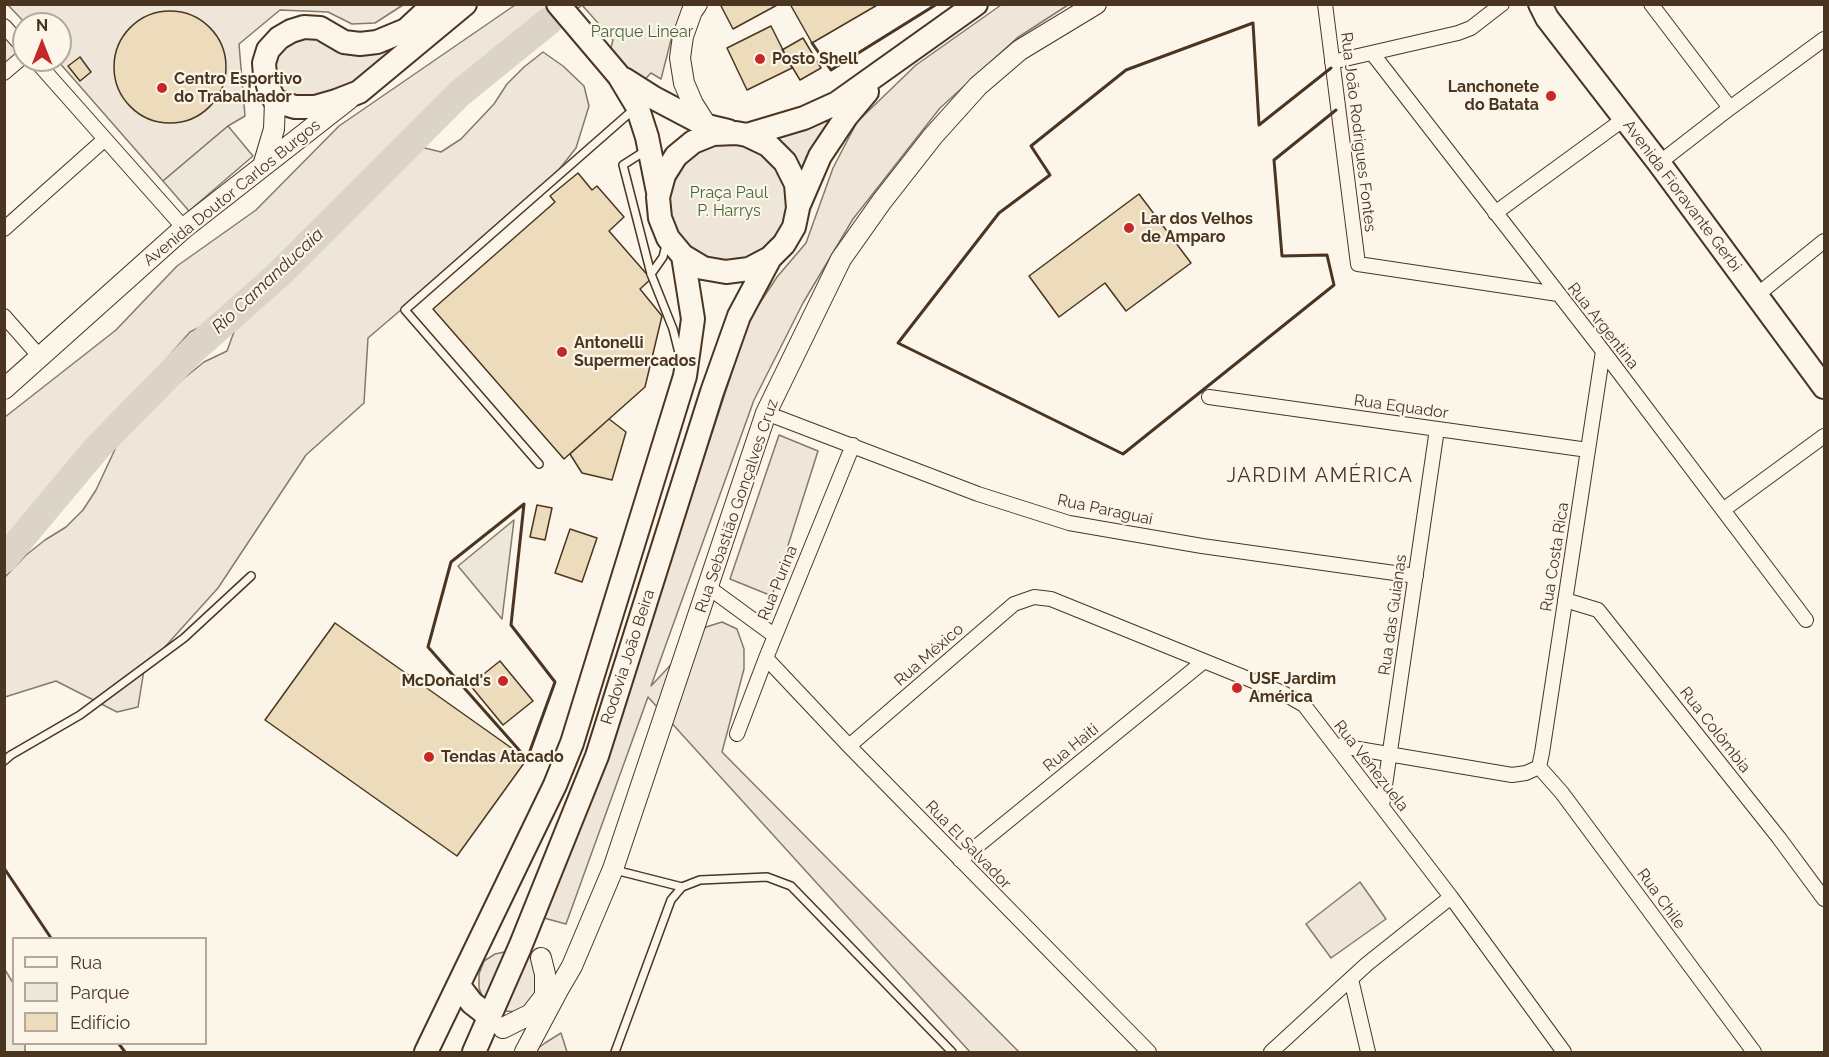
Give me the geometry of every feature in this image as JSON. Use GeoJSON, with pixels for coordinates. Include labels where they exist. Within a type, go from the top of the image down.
{"type":"FeatureCollection","features":[{"type":"Feature","properties":{"kind":"main road","name":"Avenida Doutor Carlos Burgos"},"geometry":{"type":"LineString","coordinates":[[359,92],[465,4]]}},
{"type":"Feature","properties":{"kind":"main road"},"geometry":{"type":"LineString","coordinates":[[558,4],[615,70],[637,106],[650,148],[660,218],[668,238],[683,256],[703,268],[726,272],[749,269],[770,258],[784,244],[794,227],[798,208],[820,156],[846,117],[888,68]]}},
{"type":"Feature","properties":{"kind":"main road"},"geometry":{"type":"LineString","coordinates":[[658,197],[664,175],[676,156],[693,142],[713,134],[741,134],[804,118],[837,103],[976,4]]}},
{"type":"Feature","properties":{"kind":"main road","name":"Avenida Fioravante Gerbi"},"geometry":{"type":"LineString","coordinates":[[1540,4],[1547,18],[1659,164],[1824,387]]}},
{"type":"Feature","properties":{"kind":"main road"},"geometry":{"type":"LineString","coordinates":[[359,92],[315,107],[295,107],[275,101],[267,82],[264,63],[268,50],[279,38],[304,27],[320,28],[344,42],[360,44],[377,42],[406,30],[429,9]]}},
{"type":"Feature","properties":{"kind":"main road"},"geometry":{"type":"LineString","coordinates":[[615,70],[654,98],[707,126],[741,134],[768,146],[785,162],[796,184],[798,208]]}},
{"type":"Feature","properties":{"kind":"main road","name":"Rodovia João Beira"},"geometry":{"type":"LineString","coordinates":[[426,1053],[555,785],[572,743],[686,376],[693,319],[683,256]]}},
{"type":"Feature","properties":{"kind":"main road","name":"Rodovia João Beira"},"geometry":{"type":"LineString","coordinates":[[474,1053],[496,1022],[520,947],[597,756],[712,392],[740,316],[770,258]]}},
{"type":"Feature","properties":{"kind":"main road"},"geometry":{"type":"LineString","coordinates":[[480,942],[520,947]]}},
{"type":"Feature","properties":{"kind":"main road"},"geometry":{"type":"LineString","coordinates":[[459,986],[472,1004],[496,1022],[485,1053]]}},
{"type":"Feature","properties":{"kind":"street"},"geometry":{"type":"LineString","coordinates":[[697,4],[683,36],[680,58],[684,83],[693,104],[707,126]]}},
{"type":"Feature","properties":{"kind":"street","name":"Rua Sebastião Gonçalves Cruz"},"geometry":{"type":"LineString","coordinates":[[524,1053],[572,966],[613,869],[766,413],[841,259],[882,201],[933,136],[978,86],[1020,50],[1096,4]]}},
{"type":"Feature","properties":{"kind":"street","name":"Rua João Rodrigues Fontes"},"geometry":{"type":"LineString","coordinates":[[1325,4],[1358,264],[1558,294]]}},
{"type":"Feature","properties":{"kind":"street"},"geometry":{"type":"LineString","coordinates":[[1332,62],[1458,33],[1471,28],[1502,4]]}},
{"type":"Feature","properties":{"kind":"street"},"geometry":{"type":"LineString","coordinates":[[1651,4],[1730,108]]}},
{"type":"Feature","properties":{"kind":"street"},"geometry":{"type":"LineString","coordinates":[[1659,164],[1824,39]]}},
{"type":"Feature","properties":{"kind":"street","name":"Rua Argentina"},"geometry":{"type":"LineString","coordinates":[[1372,53],[1806,620]]}},
{"type":"Feature","properties":{"kind":"street"},"geometry":{"type":"LineString","coordinates":[[46,72],[184,228]]}},
{"type":"Feature","properties":{"kind":"street","name":"Avenida Doutor Carlos Burgos"},"geometry":{"type":"LineString","coordinates":[[4,389],[184,228],[359,92]]}},
{"type":"Feature","properties":{"kind":"street"},"geometry":{"type":"LineString","coordinates":[[263,166],[274,129],[275,101]]}},
{"type":"Feature","properties":{"kind":"street"},"geometry":{"type":"LineString","coordinates":[[1495,213],[1624,119]]}},
{"type":"Feature","properties":{"kind":"street"},"geometry":{"type":"LineString","coordinates":[[4,229],[105,139]]}},
{"type":"Feature","properties":{"kind":"street"},"geometry":{"type":"LineString","coordinates":[[1757,295],[1824,241]]}},
{"type":"Feature","properties":{"kind":"street"},"geometry":{"type":"LineString","coordinates":[[4,316],[40,357]]}},
{"type":"Feature","properties":{"kind":"street","name":"Rua Costa Rica"},"geometry":{"type":"LineString","coordinates":[[1539,767],[1602,351]]}},
{"type":"Feature","properties":{"kind":"street","name":"Rua Equador"},"geometry":{"type":"LineString","coordinates":[[1209,398],[1588,450]]}},
{"type":"Feature","properties":{"kind":"street","name":"Rua Paraguai"},"geometry":{"type":"LineString","coordinates":[[766,413],[978,494],[1069,523],[1202,546],[1416,576]]}},
{"type":"Feature","properties":{"kind":"street","name":"Rua das Guianas"},"geometry":{"type":"LineString","coordinates":[[1382,806],[1437,429]]}},
{"type":"Feature","properties":{"kind":"street"},"geometry":{"type":"LineString","coordinates":[[1723,510],[1824,436]]}},
{"type":"Feature","properties":{"kind":"street","name":"Rua Purina"},"geometry":{"type":"LineString","coordinates":[[737,734],[853,445]]}},
{"type":"Feature","properties":{"kind":"street"},"geometry":{"type":"LineString","coordinates":[[708,587],[775,636]]}},
{"type":"Feature","properties":{"kind":"street","name":"Rua Venezuela"},"geometry":{"type":"LineString","coordinates":[[1035,597],[1051,599],[1283,693],[1304,705],[1451,897],[1564,1053]]}},
{"type":"Feature","properties":{"kind":"street","name":"Rua México"},"geometry":{"type":"LineString","coordinates":[[849,746],[1014,604],[1035,597]]}},
{"type":"Feature","properties":{"kind":"street","name":"Rua Colômbia"},"geometry":{"type":"LineString","coordinates":[[1565,600],[1598,610],[1779,838],[1824,899]]}},
{"type":"Feature","properties":{"kind":"street","name":"Rua El Salvador"},"geometry":{"type":"LineString","coordinates":[[766,658],[1149,1053]]}},
{"type":"Feature","properties":{"kind":"street","name":"Rua Haiti"},"geometry":{"type":"LineString","coordinates":[[960,860],[1203,662]]}},
{"type":"Feature","properties":{"kind":"street"},"geometry":{"type":"LineString","coordinates":[[1335,745],[1512,775],[1526,773],[1539,767]]}},
{"type":"Feature","properties":{"kind":"street","name":"Rua Chile"},"geometry":{"type":"LineString","coordinates":[[1539,767],[1562,793],[1754,1053]]}},
{"type":"Feature","properties":{"kind":"street"},"geometry":{"type":"LineString","coordinates":[[1271,1053],[1367,964],[1451,897]]}},
{"type":"Feature","properties":{"kind":"street"},"geometry":{"type":"LineString","coordinates":[[520,947],[540,958],[572,966]]}},
{"type":"Feature","properties":{"kind":"street"},"geometry":{"type":"LineString","coordinates":[[524,1053],[496,1022],[531,1014],[545,996],[545,974],[540,958]]}},
{"type":"Feature","properties":{"kind":"street"},"geometry":{"type":"LineString","coordinates":[[1351,980],[1368,1053]]}},
{"type":"Feature","properties":{"kind":"lane"},"geometry":{"type":"LineString","coordinates":[[539,464],[405,310],[637,106]]}},
{"type":"Feature","properties":{"kind":"lane"},"geometry":{"type":"LineString","coordinates":[[650,148],[622,165],[651,274],[673,329],[686,376]]}},
{"type":"Feature","properties":{"kind":"lane"},"geometry":{"type":"LineString","coordinates":[[651,274],[663,257],[668,238]]}},
{"type":"Feature","properties":{"kind":"lane"},"geometry":{"type":"LineString","coordinates":[[4,761],[80,715],[184,638],[251,576]]}},
{"type":"Feature","properties":{"kind":"lane"},"geometry":{"type":"LineString","coordinates":[[613,869],[682,887]]}},
{"type":"Feature","properties":{"kind":"lane"},"geometry":{"type":"LineString","coordinates":[[615,1053],[671,900],[682,887],[700,880],[767,877],[791,886],[952,1053]]}},
{"type":"Feature","properties":{"kind":"green space","name":"Centro Esportivo do Trabalhador"},"geometry":{"type":"Polygon","coordinates":[[[8,5],[403,5],[375,23],[352,24],[328,12],[280,10],[239,44],[245,116],[228,126],[163,181],[68,72],[72,72],[72,12],[15,12],[8,5]]]}},
{"type":"Feature","properties":{"kind":"green space"},"geometry":{"type":"Polygon","coordinates":[[[443,5],[450,5],[353,83],[313,96],[283,95],[272,75],[274,58],[294,38],[311,36],[342,50],[443,5]]]}},
{"type":"Feature","properties":{"kind":"green space"},"geometry":{"type":"Polygon","coordinates":[[[515,5],[582,5],[558,24],[490,55],[457,89],[443,109],[424,124],[417,146],[441,152],[461,139],[494,104],[507,84],[543,52],[563,66],[584,86],[589,106],[576,148],[546,186],[368,338],[364,403],[306,455],[218,588],[144,670],[138,707],[117,712],[56,681],[5,697],[5,577],[26,555],[66,527],[83,510],[96,490],[117,445],[131,425],[204,362],[227,351],[235,329],[212,321],[190,332],[29,515],[13,536],[5,553],[5,417],[116,330],[177,266],[256,210],[339,126],[515,5]]]}},
{"type":"Feature","properties":{"kind":"green space","name":"Parque Linear"},"geometry":{"type":"Polygon","coordinates":[[[582,5],[695,5],[685,14],[672,36],[661,79],[651,73],[646,78],[620,78],[606,66],[613,40],[582,5]]]}},
{"type":"Feature","properties":{"kind":"green space"},"geometry":{"type":"Polygon","coordinates":[[[1001,5],[1068,5],[1017,38],[940,108],[853,219],[803,303],[754,400],[651,686],[706,627],[722,622],[737,629],[744,649],[744,669],[722,752],[1019,1052],[970,1052],[648,697],[566,924],[544,918],[591,798],[750,318],[777,277],[806,243],[833,168],[857,122],[916,65],[1001,5]]]}},
{"type":"Feature","properties":{"kind":"green space"},"geometry":{"type":"Polygon","coordinates":[[[4,34],[12,42],[12,58],[4,65],[4,34]]]}},
{"type":"Feature","properties":{"kind":"green space"},"geometry":{"type":"Polygon","coordinates":[[[860,93],[803,178],[769,139],[860,93]]]}},
{"type":"Feature","properties":{"kind":"green space","name":"Praça Paul P. Harrys"},"geometry":{"type":"Polygon","coordinates":[[[729,144],[752,149],[771,161],[783,180],[788,203],[783,226],[771,245],[752,257],[729,262],[706,257],[687,245],[675,226],[670,203],[675,180],[687,161],[706,149],[729,144]]]}},
{"type":"Feature","properties":{"kind":"green space"},"geometry":{"type":"Polygon","coordinates":[[[779,435],[818,451],[772,596],[730,579],[779,435]]]}},
{"type":"Feature","properties":{"kind":"green space"},"geometry":{"type":"Polygon","coordinates":[[[1360,882],[1386,919],[1331,958],[1306,924],[1360,882]]]}},
{"type":"Feature","properties":{"kind":"green space"},"geometry":{"type":"Polygon","coordinates":[[[509,951],[485,1003],[479,988],[479,974],[484,961],[495,954],[509,951]]]}},
{"type":"Feature","properties":{"kind":"green space"},"geometry":{"type":"Polygon","coordinates":[[[528,955],[540,970],[541,994],[519,1012],[505,1011],[528,955]]]}},
{"type":"Feature","properties":{"kind":"green space"},"geometry":{"type":"Polygon","coordinates":[[[561,1033],[567,1052],[533,1052],[545,1043],[561,1033]]]}},
{"type":"Feature","properties":{"kind":"shaded area"},"geometry":{"type":"Polygon","coordinates":[[[228,126],[253,156],[189,211],[163,181],[228,126]]]}},
{"type":"Feature","properties":{"kind":"shaded area"},"geometry":{"type":"Polygon","coordinates":[[[514,520],[502,619],[458,566],[514,520]]]}},
{"type":"Feature","properties":{"kind":"shaded area"},"geometry":{"type":"Polygon","coordinates":[[[4,968],[12,981],[12,1045],[25,1045],[25,1052],[5,1052],[4,968]]]}},
{"type":"Feature","properties":{"kind":"building"},"geometry":{"type":"Polygon","coordinates":[[[720,4],[779,4],[733,29],[720,4]]]}},
{"type":"Feature","properties":{"kind":"building"},"geometry":{"type":"Polygon","coordinates":[[[790,4],[879,4],[812,43],[790,4]]]}},
{"type":"Feature","properties":{"kind":"building"},"geometry":{"type":"Polygon","coordinates":[[[170,11],[191,16],[209,28],[221,46],[226,67],[221,88],[209,106],[191,118],[170,123],[149,118],[131,106],[119,88],[114,67],[119,46],[131,28],[149,16],[170,11]]]}},
{"type":"Feature","properties":{"kind":"building","name":"Posto Shell"},"geometry":{"type":"Polygon","coordinates":[[[771,26],[792,68],[747,90],[727,48],[771,26]]]}},
{"type":"Feature","properties":{"kind":"building"},"geometry":{"type":"Polygon","coordinates":[[[803,38],[821,68],[800,80],[782,50],[803,38]]]}},
{"type":"Feature","properties":{"kind":"building"},"geometry":{"type":"Polygon","coordinates":[[[80,57],[91,72],[80,81],[72,71],[72,63],[80,57]]]}},
{"type":"Feature","properties":{"kind":"building","name":"Antonelli Supermercados"},"geometry":{"type":"Polygon","coordinates":[[[578,173],[592,190],[597,186],[624,217],[609,231],[651,279],[640,289],[662,316],[645,387],[564,459],[433,309],[555,202],[550,196],[578,173]]]}},
{"type":"Feature","properties":{"kind":"building","name":"Lar dos Velhos de Amparo"},"geometry":{"type":"Polygon","coordinates":[[[1139,194],[1191,263],[1126,311],[1105,283],[1059,317],[1029,276],[1139,194]]]}},
{"type":"Feature","properties":{"kind":"building"},"geometry":{"type":"Polygon","coordinates":[[[609,419],[626,432],[612,480],[582,473],[570,454],[609,419]]]}},
{"type":"Feature","properties":{"kind":"building"},"geometry":{"type":"Polygon","coordinates":[[[537,505],[552,508],[545,540],[530,537],[537,505]]]}},
{"type":"Feature","properties":{"kind":"building"},"geometry":{"type":"Polygon","coordinates":[[[570,529],[597,538],[582,582],[555,573],[570,529]]]}},
{"type":"Feature","properties":{"kind":"building"},"geometry":{"type":"Polygon","coordinates":[[[335,623],[527,759],[457,856],[265,720],[335,623]]]}},
{"type":"Feature","properties":{"kind":"building"},"geometry":{"type":"Polygon","coordinates":[[[500,661],[533,701],[503,725],[470,685],[500,661]]]}},
{"type":"Feature","properties":{"kind":"waterway","name":"Rio Camanducaia"},"geometry":{"type":"LineString","coordinates":[[4,559],[96,449],[192,351],[278,275],[460,93],[549,21]]}},
{"type":"Feature","properties":{"kind":"wall"},"geometry":{"type":"LineString","coordinates":[[812,43],[831,70],[937,4]]}},
{"type":"Feature","properties":{"kind":"wall"},"geometry":{"type":"LineString","coordinates":[[1331,68],[1259,125],[1253,23],[1126,70],[1031,146],[1050,175],[999,213],[898,343],[1123,454],[1334,285],[1327,255],[1282,256],[1274,160],[1336,110]]}},
{"type":"Feature","properties":{"kind":"wall"},"geometry":{"type":"LineString","coordinates":[[524,504],[511,625],[555,682],[527,759],[428,647],[451,562],[524,504]]}},
{"type":"Feature","properties":{"kind":"wall"},"geometry":{"type":"LineString","coordinates":[[4,868],[50,937]]}},
{"type":"Feature","properties":{"kind":"wall"},"geometry":{"type":"LineString","coordinates":[[120,1045],[125,1052]]}},
{"type":"Feature","properties":{"kind":"place","name":"Posto Shell"},"geometry":{"type":"Point","coordinates":[760,59]}},
{"type":"Feature","properties":{"kind":"place","name":"Centro Esportivo do Trabalhador"},"geometry":{"type":"Point","coordinates":[162,88]}},
{"type":"Feature","properties":{"kind":"place","name":"Lanchonete do Batata"},"geometry":{"type":"Point","coordinates":[1551,96]}},
{"type":"Feature","properties":{"kind":"place","name":"Lar dos Velhos de Amparo"},"geometry":{"type":"Point","coordinates":[1129,228]}},
{"type":"Feature","properties":{"kind":"place","name":"Antonelli Supermercados"},"geometry":{"type":"Point","coordinates":[562,352]}},
{"type":"Feature","properties":{"kind":"place","name":"McDonald's"},"geometry":{"type":"Point","coordinates":[503,681]}},
{"type":"Feature","properties":{"kind":"place","name":"USF Jardim América"},"geometry":{"type":"Point","coordinates":[1237,688]}},
{"type":"Feature","properties":{"kind":"place","name":"Tendas Atacado"},"geometry":{"type":"Point","coordinates":[429,757]}},
{"type":"Feature","properties":{"kind":"district","name":"JARDIM AMÉRICA"},"geometry":{"type":"Point","coordinates":[1320,476]}}]}
